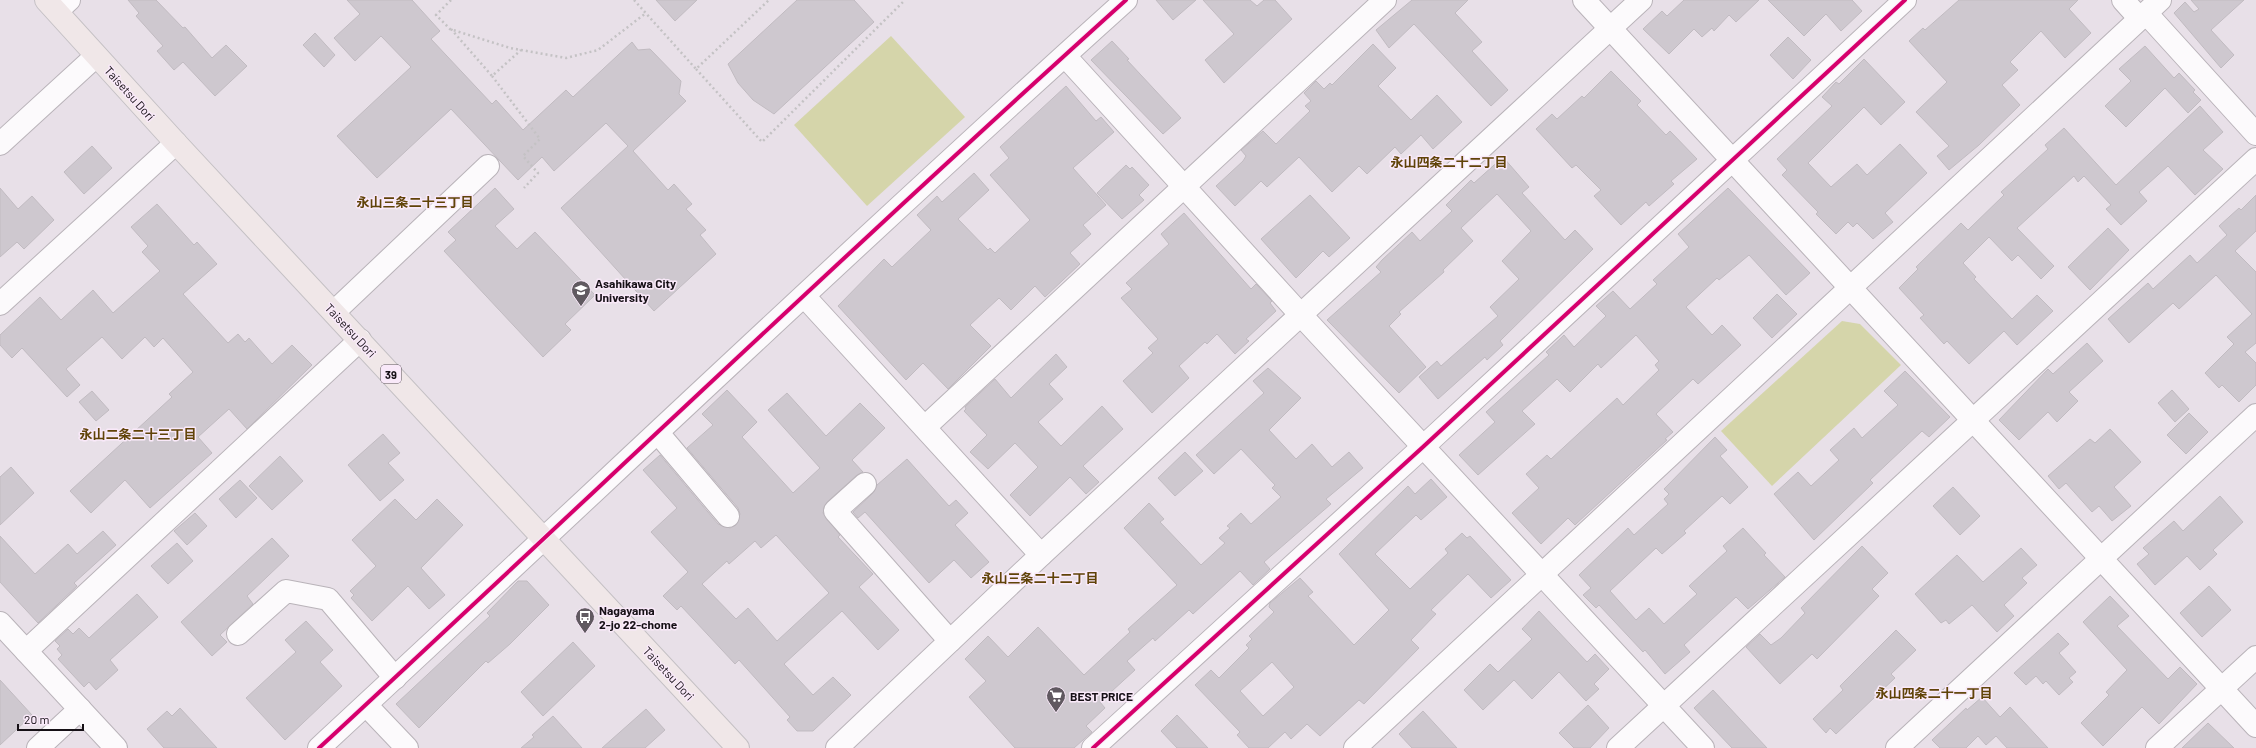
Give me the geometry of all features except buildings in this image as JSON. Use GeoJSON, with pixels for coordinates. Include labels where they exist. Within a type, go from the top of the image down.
{"type":"FeatureCollection","features":[{"type":"Feature","properties":{"kind":"highway","name":"Taisetsu Dori"},"geometry":{"type":"LineString","coordinates":[[57,4],[96,56],[738,748]]}},
{"type":"Feature","properties":{"kind":"street"},"geometry":{"type":"LineString","coordinates":[[319,748],[545,540],[804,296],[1126,0]]}},
{"type":"Feature","properties":{"kind":"street"},"geometry":{"type":"LineString","coordinates":[[925,427],[1385,0]]}},
{"type":"Feature","properties":{"kind":"street"},"geometry":{"type":"LineString","coordinates":[[1584,0],[2256,726]]}},
{"type":"Feature","properties":{"kind":"street"},"geometry":{"type":"LineString","coordinates":[[837,748],[1041,555],[1300,314],[1641,0]]}},
{"type":"Feature","properties":{"kind":"street"},"geometry":{"type":"LineString","coordinates":[[1093,748],[1424,446],[1905,0]]}},
{"type":"Feature","properties":{"kind":"street"},"geometry":{"type":"LineString","coordinates":[[2123,0],[2149,10],[2256,134]]}},
{"type":"Feature","properties":{"kind":"street"},"geometry":{"type":"LineString","coordinates":[[1354,748],[1851,289],[2149,10]]}},
{"type":"Feature","properties":{"kind":"street"},"geometry":{"type":"LineString","coordinates":[[0,144],[96,56]]}},
{"type":"Feature","properties":{"kind":"street"},"geometry":{"type":"LineString","coordinates":[[1065,56],[1183,187],[1424,446],[1541,576],[1703,748]]}},
{"type":"Feature","properties":{"kind":"street"},"geometry":{"type":"LineString","coordinates":[[0,304],[176,143]]}},
{"type":"Feature","properties":{"kind":"street"},"geometry":{"type":"LineString","coordinates":[[1618,748],[2256,158]]}},
{"type":"Feature","properties":{"kind":"street"},"geometry":{"type":"LineString","coordinates":[[334,312],[488,166]]}},
{"type":"Feature","properties":{"kind":"street"},"geometry":{"type":"LineString","coordinates":[[804,296],[1041,555]]}},
{"type":"Feature","properties":{"kind":"street"},"geometry":{"type":"LineString","coordinates":[[26,651],[360,340]]}},
{"type":"Feature","properties":{"kind":"street"},"geometry":{"type":"LineString","coordinates":[[1897,748],[2256,415]]}},
{"type":"Feature","properties":{"kind":"street"},"geometry":{"type":"LineString","coordinates":[[658,433],[728,516]]}},
{"type":"Feature","properties":{"kind":"street"},"geometry":{"type":"LineString","coordinates":[[865,484],[835,511],[950,641]]}},
{"type":"Feature","properties":{"kind":"street"},"geometry":{"type":"LineString","coordinates":[[238,634],[286,591],[328,599],[395,678]]}},
{"type":"Feature","properties":{"kind":"street"},"geometry":{"type":"LineString","coordinates":[[0,623],[116,748]]}},
{"type":"Feature","properties":{"kind":"street"},"geometry":{"type":"LineString","coordinates":[[2157,748],[2256,657]]}},
{"type":"Feature","properties":{"kind":"street"},"geometry":{"type":"LineString","coordinates":[[366,705],[406,748]]}},
{"type":"Feature","properties":{"kind":"street"},"geometry":{"type":"LineString","coordinates":[[38,748],[80,709]]}},
{"type":"Feature","properties":{"kind":"path"},"geometry":{"type":"LineString","coordinates":[[451,0],[436,15],[492,76],[540,139],[523,156],[538,173],[524,188]]}},
{"type":"Feature","properties":{"kind":"path"},"geometry":{"type":"LineString","coordinates":[[634,0],[762,142],[905,0]]}},
{"type":"Feature","properties":{"kind":"path"},"geometry":{"type":"LineString","coordinates":[[696,69],[769,0]]}},
{"type":"Feature","properties":{"kind":"path"},"geometry":{"type":"LineString","coordinates":[[450,29],[522,50],[566,58],[598,50],[646,12]]}},
{"type":"Feature","properties":{"kind":"path"},"geometry":{"type":"LineString","coordinates":[[492,76],[522,50]]}},
{"type":"Feature","properties":{"kind":"green space"},"geometry":{"type":"Polygon","coordinates":[[[891,36],[965,117],[867,206],[794,125],[891,36]]]}},
{"type":"Feature","properties":{"kind":"green space"},"geometry":{"type":"Polygon","coordinates":[[[1842,321],[1860,324],[1901,365],[1772,486],[1721,431],[1842,321]]]}},
{"type":"Feature","properties":{"kind":"cycle path"},"geometry":{"type":"LineString","coordinates":[[319,748],[923,185],[1126,0]]}},
{"type":"Feature","properties":{"kind":"cycle path"},"geometry":{"type":"LineString","coordinates":[[1093,748],[1424,446],[1905,0]]}},
{"type":"Feature","properties":{"kind":"place","name":"Asahikawa City University"},"geometry":{"type":"Point","coordinates":[581,307]}},
{"type":"Feature","properties":{"kind":"place","name":"Nagayama 2-jo 22-chome"},"geometry":{"type":"Point","coordinates":[585,634]}},
{"type":"Feature","properties":{"kind":"place","name":"BEST PRICE"},"geometry":{"type":"Point","coordinates":[1056,713]}},
{"type":"Feature","properties":{"kind":"district","name":"永山四条二十二丁目"},"geometry":{"type":"Point","coordinates":[1449,162]}},
{"type":"Feature","properties":{"kind":"district","name":"永山三条二十三丁目"},"geometry":{"type":"Point","coordinates":[415,202]}},
{"type":"Feature","properties":{"kind":"district","name":"永山二条二十三丁目"},"geometry":{"type":"Point","coordinates":[138,434]}},
{"type":"Feature","properties":{"kind":"district","name":"永山三条二十二丁目"},"geometry":{"type":"Point","coordinates":[1040,578]}},
{"type":"Feature","properties":{"kind":"district","name":"永山四条二十一丁目"},"geometry":{"type":"Point","coordinates":[1934,693]}}]}
